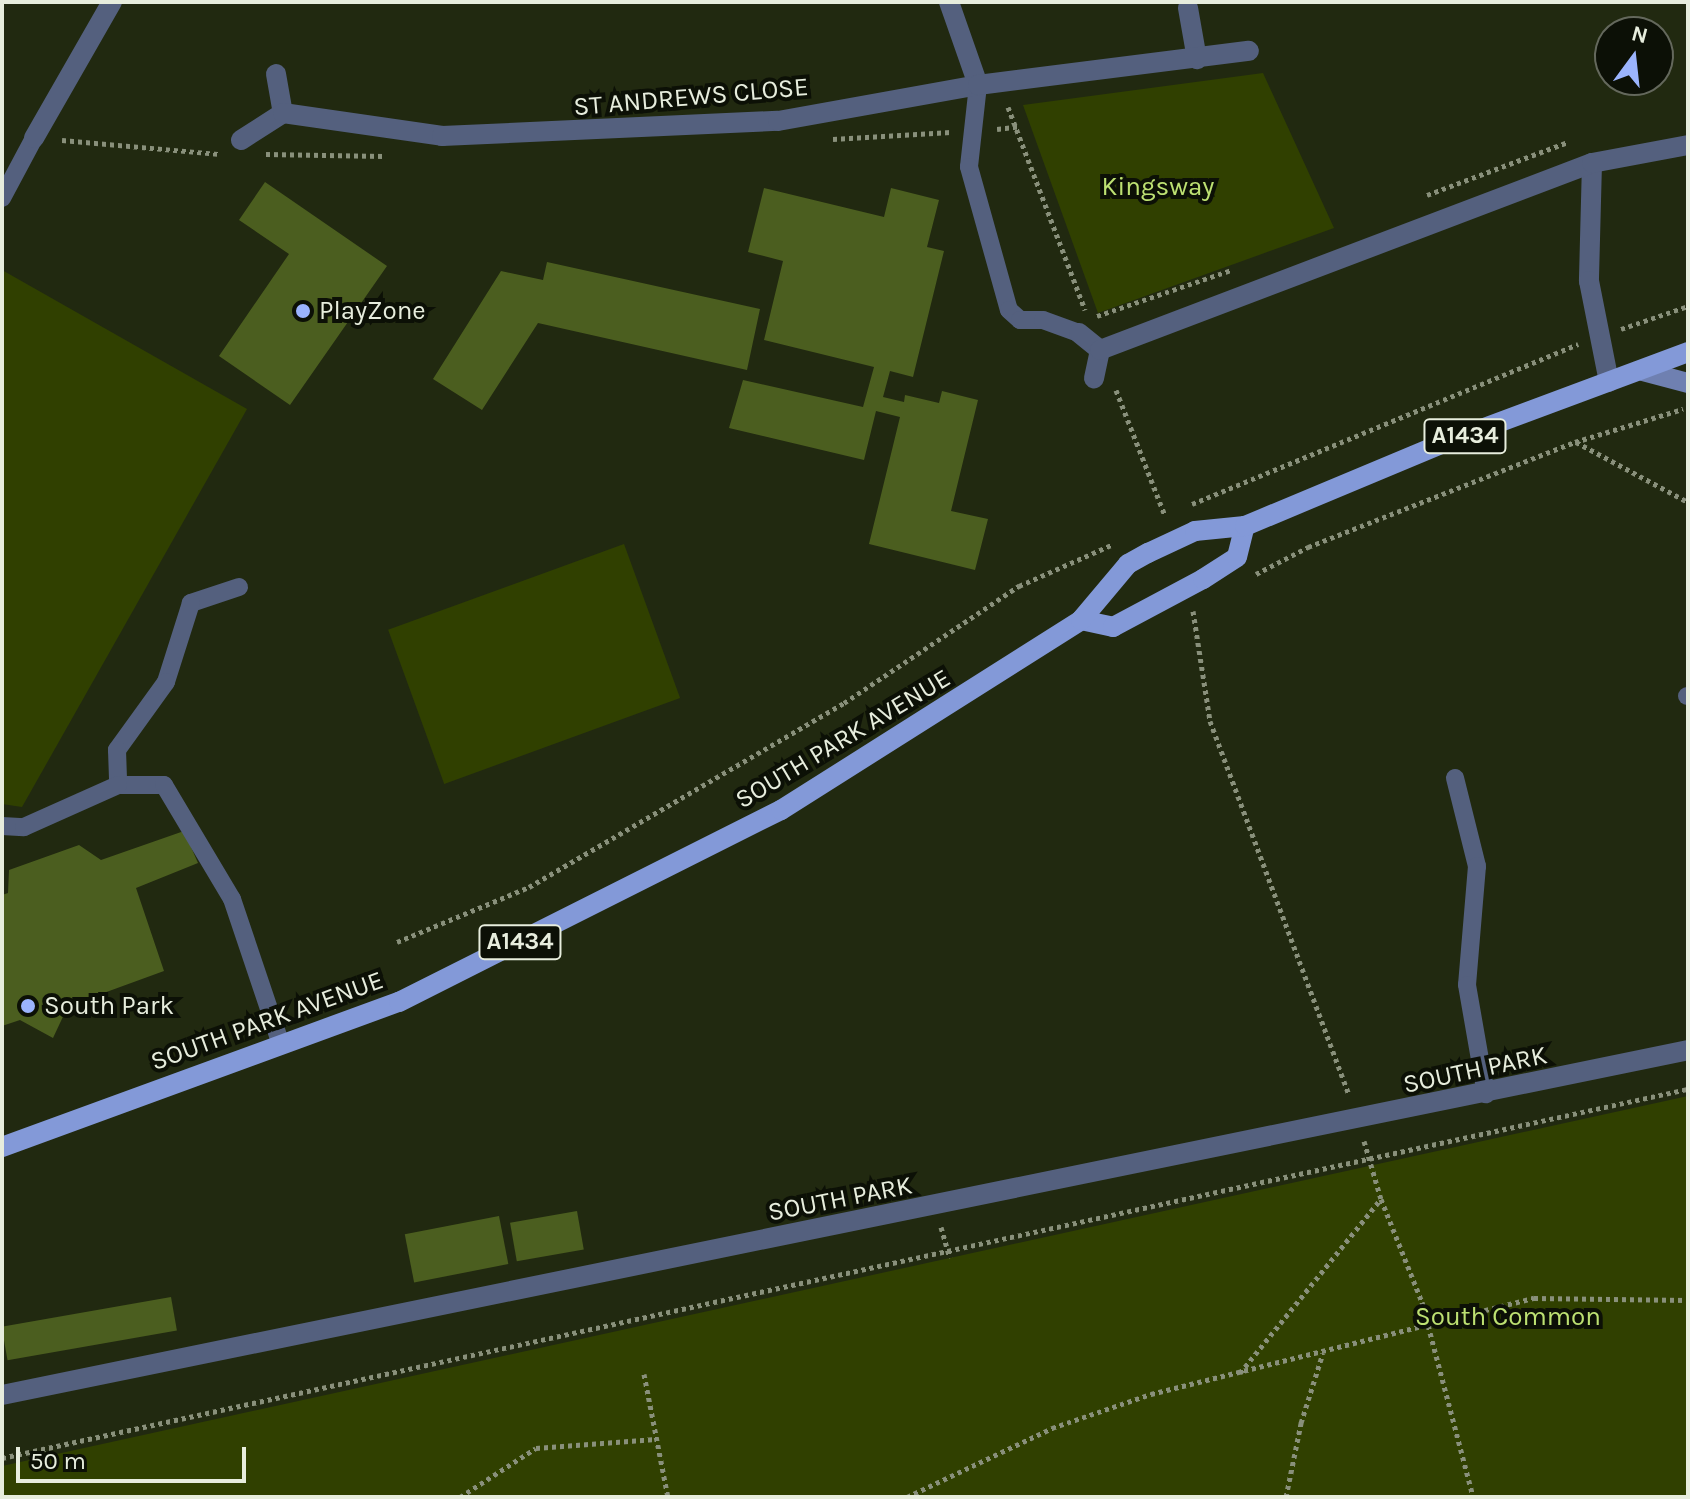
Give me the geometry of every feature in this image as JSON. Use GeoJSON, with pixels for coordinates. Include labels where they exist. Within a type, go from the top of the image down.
{"type":"FeatureCollection","features":[{"type":"Feature","properties":{"kind":"main road","name":"SOUTH PARK AVENUE"},"geometry":{"type":"LineString","coordinates":[[2,1147],[280,1042],[399,1002],[781,810],[1081,620],[1128,564],[1195,531],[1245,526],[1427,449],[1688,352]]}},
{"type":"Feature","properties":{"kind":"main road"},"geometry":{"type":"LineString","coordinates":[[1643,371],[1688,383]]}},
{"type":"Feature","properties":{"kind":"main road"},"geometry":{"type":"LineString","coordinates":[[1081,620],[1113,627],[1203,579],[1237,557],[1245,526]]}},
{"type":"Feature","properties":{"kind":"street"},"geometry":{"type":"LineString","coordinates":[[34,138],[112,2]]}},
{"type":"Feature","properties":{"kind":"street"},"geometry":{"type":"LineString","coordinates":[[949,2],[978,85]]}},
{"type":"Feature","properties":{"kind":"street"},"geometry":{"type":"LineString","coordinates":[[1188,8],[1197,59]]}},
{"type":"Feature","properties":{"kind":"street","name":"ST ANDREWS CLOSE"},"geometry":{"type":"LineString","coordinates":[[283,113],[442,136],[528,136],[778,121],[978,85],[1249,51]]}},
{"type":"Feature","properties":{"kind":"street"},"geometry":{"type":"LineString","coordinates":[[241,140],[283,113],[276,74]]}},
{"type":"Feature","properties":{"kind":"street"},"geometry":{"type":"LineString","coordinates":[[1100,350],[1592,163],[1688,145]]}},
{"type":"Feature","properties":{"kind":"street"},"geometry":{"type":"LineString","coordinates":[[1592,163],[1589,281],[1609,382]]}},
{"type":"Feature","properties":{"kind":"street"},"geometry":{"type":"LineString","coordinates":[[1079,333],[1100,350]]}},
{"type":"Feature","properties":{"kind":"street"},"geometry":{"type":"LineString","coordinates":[[1094,378],[1100,350]]}},
{"type":"Feature","properties":{"kind":"street","name":"SOUTH PARK"},"geometry":{"type":"LineString","coordinates":[[2,1395],[936,1207],[1688,1050]]}},
{"type":"Feature","properties":{"kind":"lane"},"geometry":{"type":"LineString","coordinates":[[978,85],[969,167],[1009,310],[1020,320],[1043,320],[1079,333]]}},
{"type":"Feature","properties":{"kind":"lane"},"geometry":{"type":"LineString","coordinates":[[2,198],[34,138]]}},
{"type":"Feature","properties":{"kind":"lane"},"geometry":{"type":"LineString","coordinates":[[118,785],[117,750],[166,682],[191,603],[239,587]]}},
{"type":"Feature","properties":{"kind":"lane"},"geometry":{"type":"LineString","coordinates":[[1455,778],[1477,866],[1467,985],[1486,1094]]}},
{"type":"Feature","properties":{"kind":"lane"},"geometry":{"type":"LineString","coordinates":[[2,826],[24,827],[118,785],[164,785],[232,899],[280,1042]]}},
{"type":"Feature","properties":{"kind":"path"},"geometry":{"type":"LineString","coordinates":[[1182,508],[1599,335],[1688,306]]}},
{"type":"Feature","properties":{"kind":"path"},"geometry":{"type":"LineString","coordinates":[[1253,575],[1308,547],[1575,442],[1688,409]]}},
{"type":"Feature","properties":{"kind":"path"},"geometry":{"type":"LineString","coordinates":[[1575,442],[1688,502]]}},
{"type":"Feature","properties":{"kind":"path"},"geometry":{"type":"LineString","coordinates":[[397,942],[529,887],[844,703],[1019,586],[1123,540]]}},
{"type":"Feature","properties":{"kind":"path"},"geometry":{"type":"LineString","coordinates":[[1200,603],[1191,621],[1210,721],[1352,1102]]}},
{"type":"Feature","properties":{"kind":"path"},"geometry":{"type":"LineString","coordinates":[[2,1458],[949,1255],[1688,1089]]}},
{"type":"Feature","properties":{"kind":"path"},"geometry":{"type":"LineString","coordinates":[[1362,1134],[1381,1199],[1429,1327],[1473,1497]]}},
{"type":"Feature","properties":{"kind":"path"},"geometry":{"type":"LineString","coordinates":[[1240,1373],[1381,1199]]}},
{"type":"Feature","properties":{"kind":"path"},"geometry":{"type":"LineString","coordinates":[[936,1207],[949,1255]]}},
{"type":"Feature","properties":{"kind":"path"},"geometry":{"type":"LineString","coordinates":[[907,1497],[1052,1428],[1151,1394],[1429,1327],[1534,1298],[1688,1300]]}},
{"type":"Feature","properties":{"kind":"path"},"geometry":{"type":"LineString","coordinates":[[1286,1497],[1301,1423],[1323,1353]]}},
{"type":"Feature","properties":{"kind":"path"},"geometry":{"type":"LineString","coordinates":[[644,1374],[668,1497]]}},
{"type":"Feature","properties":{"kind":"path"},"geometry":{"type":"LineString","coordinates":[[460,1497],[536,1448],[656,1439]]}},
{"type":"Feature","properties":{"kind":"green space","name":"Kingsway"},"geometry":{"type":"Polygon","coordinates":[[[1263,73],[1334,228],[1098,313],[1023,105],[1263,73]]]}},
{"type":"Feature","properties":{"kind":"green space"},"geometry":{"type":"Polygon","coordinates":[[[2,270],[247,409],[22,807],[2,804],[2,270]]]}},
{"type":"Feature","properties":{"kind":"green space"},"geometry":{"type":"Polygon","coordinates":[[[624,544],[680,698],[444,784],[388,630],[624,544]]]}},
{"type":"Feature","properties":{"kind":"green space","name":"South Common"},"geometry":{"type":"Polygon","coordinates":[[[1688,1096],[1688,1497],[2,1497],[2,1466],[1688,1096]]]}},
{"type":"Feature","properties":{"kind":"building","name":"PlayZone"},"geometry":{"type":"Polygon","coordinates":[[[265,182],[387,266],[290,405],[219,356],[289,254],[239,220],[265,182]]]}},
{"type":"Feature","properties":{"kind":"building"},"geometry":{"type":"Polygon","coordinates":[[[764,188],[884,217],[891,188],[939,200],[927,247],[944,251],[913,377],[890,371],[883,397],[904,402],[905,395],[939,403],[942,391],[978,400],[951,511],[988,519],[975,570],[869,544],[900,417],[876,411],[864,460],[729,428],[743,380],[863,407],[874,367],[764,340],[783,261],[748,252],[764,188]]]}},
{"type":"Feature","properties":{"kind":"building"},"geometry":{"type":"Polygon","coordinates":[[[547,262],[760,309],[747,370],[538,323],[482,410],[433,379],[501,271],[543,280],[547,262]]]}},
{"type":"Feature","properties":{"kind":"building"},"geometry":{"type":"Polygon","coordinates":[[[184,831],[198,863],[136,888],[164,971],[68,1006],[53,1038],[20,1020],[2,1026],[2,895],[8,893],[9,870],[79,845],[101,860],[184,831]]]}},
{"type":"Feature","properties":{"kind":"building"},"geometry":{"type":"Polygon","coordinates":[[[577,1211],[584,1249],[517,1261],[510,1223],[577,1211]]]}},
{"type":"Feature","properties":{"kind":"building"},"geometry":{"type":"Polygon","coordinates":[[[499,1216],[508,1264],[414,1282],[405,1234],[499,1216]]]}},
{"type":"Feature","properties":{"kind":"building"},"geometry":{"type":"Polygon","coordinates":[[[171,1297],[177,1330],[8,1360],[2,1327],[171,1297]]]}},
{"type":"Feature","properties":{"kind":"place","name":"PlayZone"},"geometry":{"type":"Point","coordinates":[303,311]}},
{"type":"Feature","properties":{"kind":"place","name":"South Park"},"geometry":{"type":"Point","coordinates":[28,1006]}}]}
